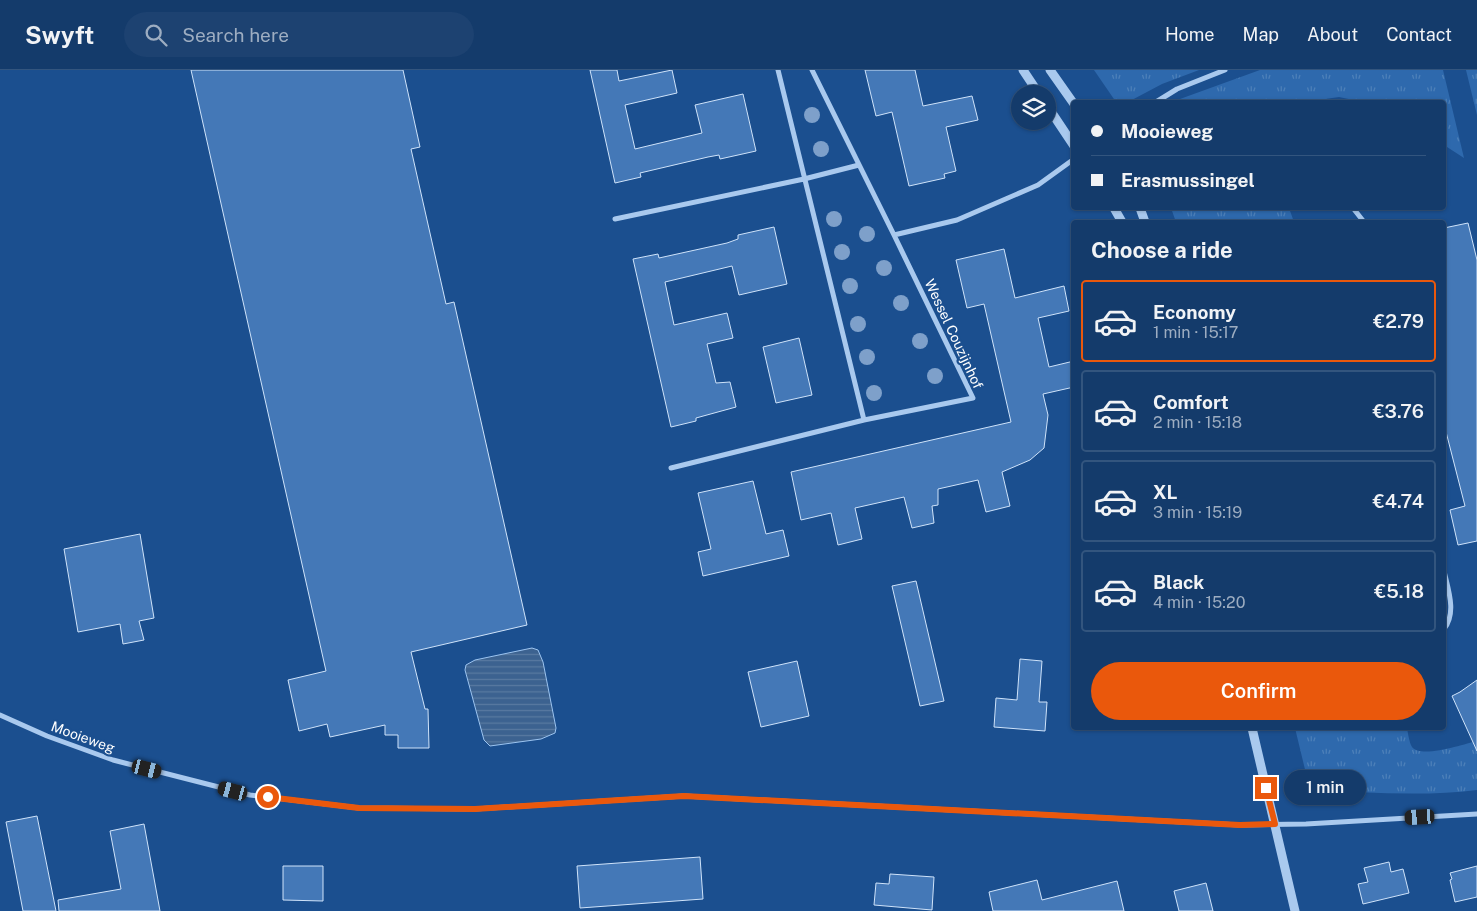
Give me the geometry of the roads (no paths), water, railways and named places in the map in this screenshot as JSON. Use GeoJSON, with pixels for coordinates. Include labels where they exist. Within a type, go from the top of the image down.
{"type":"FeatureCollection","features":[{"type":"Feature","properties":{"kind":"street"},"geometry":{"type":"LineString","coordinates":[[778,70],[864,420]]}},
{"type":"Feature","properties":{"kind":"street","name":"Wessel Couzijnhof"},"geometry":{"type":"LineString","coordinates":[[671,468],[864,420],[973,398],[812,70]]}},
{"type":"Feature","properties":{"kind":"street"},"geometry":{"type":"LineString","coordinates":[[1023,70],[1033,85]]}},
{"type":"Feature","properties":{"kind":"street"},"geometry":{"type":"LineString","coordinates":[[1050,70],[1071,100]]}},
{"type":"Feature","properties":{"kind":"street"},"geometry":{"type":"LineString","coordinates":[[1159,100],[1177,89],[1225,70]]}},
{"type":"Feature","properties":{"kind":"street"},"geometry":{"type":"LineString","coordinates":[[1056,119],[1071,142]]}},
{"type":"Feature","properties":{"kind":"street"},"geometry":{"type":"LineString","coordinates":[[894,235],[957,220],[1038,185],[1071,162]]}},
{"type":"Feature","properties":{"kind":"street"},"geometry":{"type":"LineString","coordinates":[[615,219],[804,179],[860,165]]}},
{"type":"Feature","properties":{"kind":"street"},"geometry":{"type":"LineString","coordinates":[[1355,210],[1362,220]]}},
{"type":"Feature","properties":{"kind":"street"},"geometry":{"type":"LineString","coordinates":[[1446,580],[1451,604],[1446,626]]}},
{"type":"Feature","properties":{"kind":"street","name":"Mooieweg"},"geometry":{"type":"LineString","coordinates":[[0,715],[48,736],[122,762],[250,795],[359,808],[475,809],[684,796],[1240,825],[1477,814]]}},
{"type":"Feature","properties":{"kind":"street"},"geometry":{"type":"LineString","coordinates":[[1252,730],[1295,911]]}}]}
